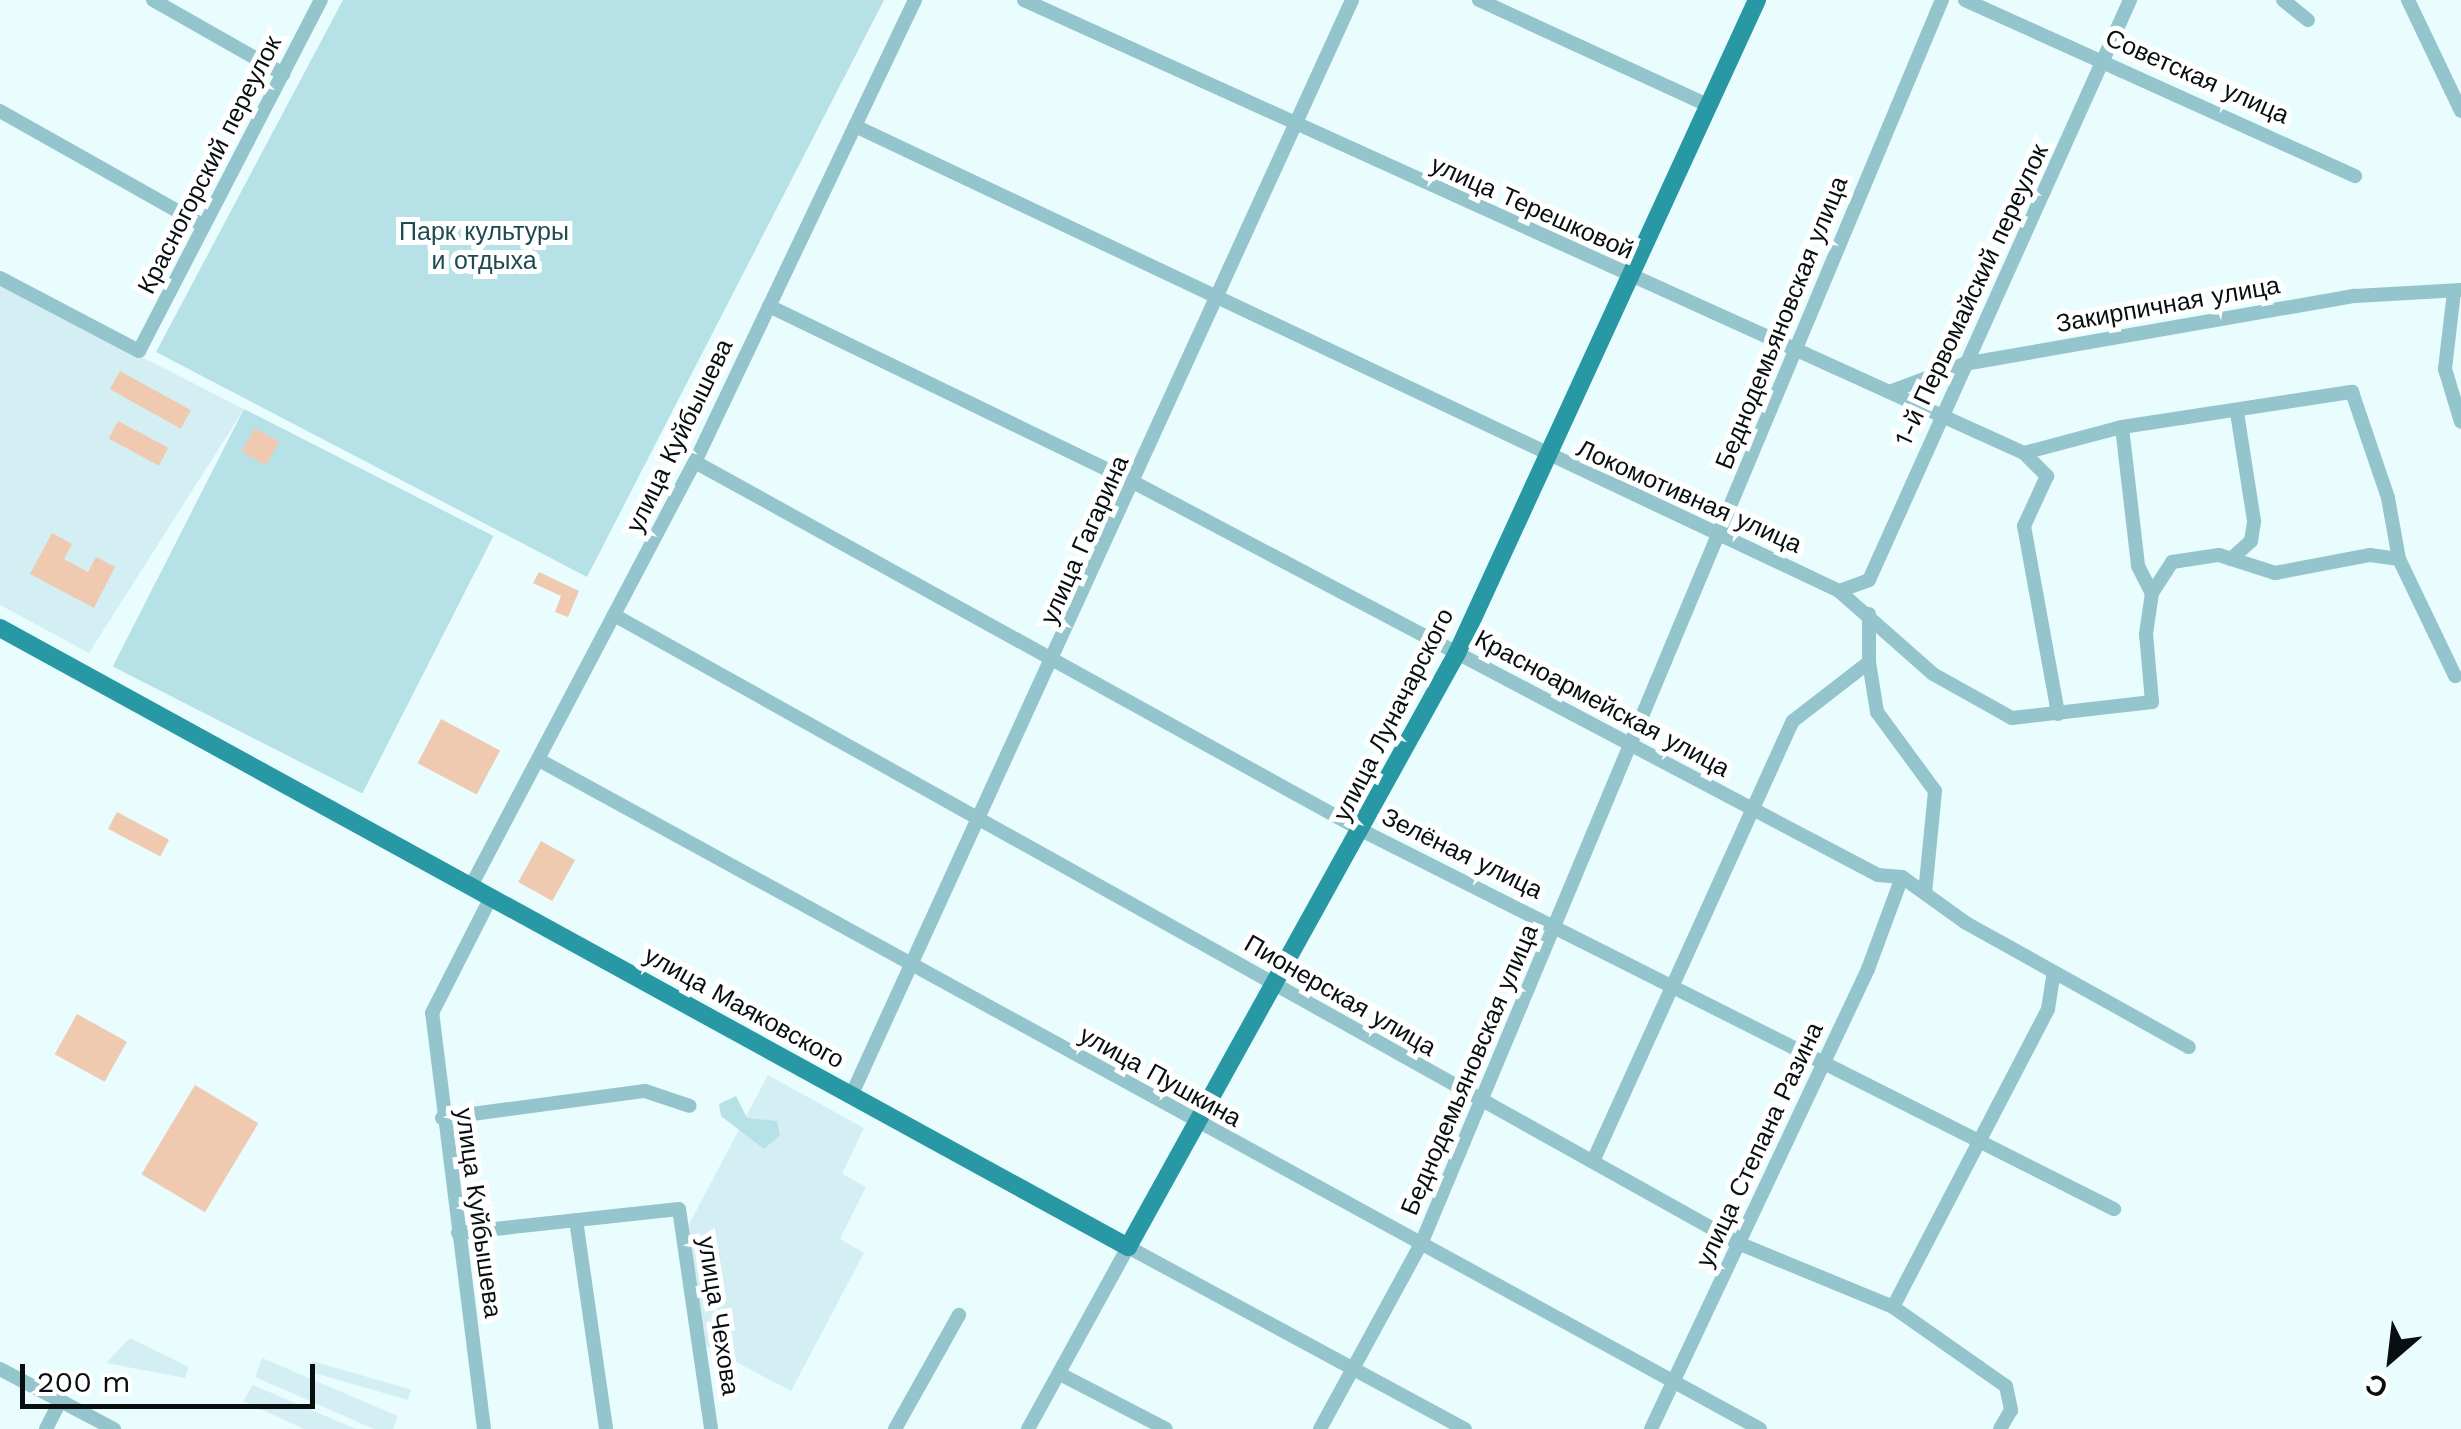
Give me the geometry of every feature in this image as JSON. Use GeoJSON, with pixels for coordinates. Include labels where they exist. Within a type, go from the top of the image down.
{"type":"FeatureCollection","features":[{"type":"Feature","properties":{"kind":"main road","name":"улица Луначарского"},"geometry":{"type":"LineString","coordinates":[[1128,1248],[1363,831],[1457,653],[1757,0]]}},
{"type":"Feature","properties":{"kind":"main road","name":"улица Маяковского"},"geometry":{"type":"LineString","coordinates":[[0,628],[1128,1248]]}},
{"type":"Feature","properties":{"kind":"street"},"geometry":{"type":"LineString","coordinates":[[154,0],[283,74]]}},
{"type":"Feature","properties":{"kind":"street","name":"Красногорский переулок"},"geometry":{"type":"LineString","coordinates":[[0,278],[139,351],[320,0]]}},
{"type":"Feature","properties":{"kind":"street","name":"улица Куйбышева"},"geometry":{"type":"LineString","coordinates":[[471,886],[541,761],[695,462],[915,0]]}},
{"type":"Feature","properties":{"kind":"street","name":"улица Терешковой"},"geometry":{"type":"LineString","coordinates":[[1024,0],[2024,453]]}},
{"type":"Feature","properties":{"kind":"street","name":"улица Гагарина"},"geometry":{"type":"LineString","coordinates":[[851,1096],[978,817],[1055,663],[1352,0]]}},
{"type":"Feature","properties":{"kind":"street"},"geometry":{"type":"LineString","coordinates":[[1479,0],[1709,106]]}},
{"type":"Feature","properties":{"kind":"street","name":"Беднодемьяновская улица"},"geometry":{"type":"LineString","coordinates":[[1320,1429],[1421,1244],[1628,743],[1722,531],[1792,346],[1942,0]]}},
{"type":"Feature","properties":{"kind":"street","name":"Советская улица"},"geometry":{"type":"LineString","coordinates":[[1965,0],[2355,176]]}},
{"type":"Feature","properties":{"kind":"street","name":"1-й Первомайский переулок"},"geometry":{"type":"LineString","coordinates":[[1840,591],[1869,580],[2130,0]]}},
{"type":"Feature","properties":{"kind":"street"},"geometry":{"type":"LineString","coordinates":[[2283,0],[2308,20]]}},
{"type":"Feature","properties":{"kind":"street"},"geometry":{"type":"LineString","coordinates":[[2408,0],[2461,111]]}},
{"type":"Feature","properties":{"kind":"street"},"geometry":{"type":"LineString","coordinates":[[0,112],[204,226]]}},
{"type":"Feature","properties":{"kind":"street","name":"Локомотивная улица"},"geometry":{"type":"LineString","coordinates":[[855,126],[1218,294],[1546,458],[1722,531],[1840,591],[1933,674],[2012,718],[2152,702],[2152,593]]}},
{"type":"Feature","properties":{"kind":"street"},"geometry":{"type":"LineString","coordinates":[[2458,291],[2444,370],[2461,422]]}},
{"type":"Feature","properties":{"kind":"street","name":"Закирпичная улица"},"geometry":{"type":"LineString","coordinates":[[1888,392],[1964,364],[2355,296],[2458,291]]}},
{"type":"Feature","properties":{"kind":"street","name":"Красноармейская улица"},"geometry":{"type":"LineString","coordinates":[[769,306],[1135,483],[1878,875],[1902,877],[2054,972],[2189,1047]]}},
{"type":"Feature","properties":{"kind":"street"},"geometry":{"type":"LineString","coordinates":[[2024,453],[2122,427],[2352,392],[2388,498],[2399,559],[2458,675],[2461,693]]}},
{"type":"Feature","properties":{"kind":"street"},"geometry":{"type":"LineString","coordinates":[[2232,558],[2251,541],[2254,520],[2237,412]]}},
{"type":"Feature","properties":{"kind":"street"},"geometry":{"type":"LineString","coordinates":[[2122,427],[2138,566],[2152,593],[2172,562],[2232,558],[2275,573],[2370,555],[2399,559]]}},
{"type":"Feature","properties":{"kind":"street"},"geometry":{"type":"LineString","coordinates":[[2024,453],[2048,476],[2024,526],[2058,714]]}},
{"type":"Feature","properties":{"kind":"street","name":"Зелёная улица"},"geometry":{"type":"LineString","coordinates":[[695,462],[1363,831],[1674,984],[2114,1209]]}},
{"type":"Feature","properties":{"kind":"street"},"geometry":{"type":"LineString","coordinates":[[1869,614],[1869,662],[1877,712],[1935,791],[1925,894]]}},
{"type":"Feature","properties":{"kind":"street","name":"Пионерская улица"},"geometry":{"type":"LineString","coordinates":[[614,615],[1276,984],[1481,1104],[1594,1159],[1738,1243],[1893,1307],[2006,1386],[2010,1410],[2000,1429]]}},
{"type":"Feature","properties":{"kind":"street"},"geometry":{"type":"LineString","coordinates":[[1594,1159],[1748,808],[1793,721],[1869,662]]}},
{"type":"Feature","properties":{"kind":"street","name":"улица Пушкина"},"geometry":{"type":"LineString","coordinates":[[541,761],[1760,1429]]}},
{"type":"Feature","properties":{"kind":"street","name":"улица Степана Разина"},"geometry":{"type":"LineString","coordinates":[[1651,1429],[1676,1385],[1824,1061],[1902,877]]}},
{"type":"Feature","properties":{"kind":"street","name":"улица Куйбышева"},"geometry":{"type":"LineString","coordinates":[[484,1429],[442,1118],[432,1013],[491,897]]}},
{"type":"Feature","properties":{"kind":"street"},"geometry":{"type":"LineString","coordinates":[[1893,1307],[1984,1142],[2048,1008],[2054,972]]}},
{"type":"Feature","properties":{"kind":"street"},"geometry":{"type":"LineString","coordinates":[[442,1118],[644,1092],[690,1106]]}},
{"type":"Feature","properties":{"kind":"street","name":"улица Чехова"},"geometry":{"type":"LineString","coordinates":[[576,1220],[679,1209],[711,1429]]}},
{"type":"Feature","properties":{"kind":"street"},"geometry":{"type":"LineString","coordinates":[[458,1234],[576,1220],[606,1429]]}},
{"type":"Feature","properties":{"kind":"street","name":"улица Маяковского"},"geometry":{"type":"LineString","coordinates":[[1128,1248],[1465,1429]]}},
{"type":"Feature","properties":{"kind":"street","name":"улица Луначарского"},"geometry":{"type":"LineString","coordinates":[[1028,1429],[1128,1248]]}},
{"type":"Feature","properties":{"kind":"street"},"geometry":{"type":"LineString","coordinates":[[895,1429],[959,1315]]}},
{"type":"Feature","properties":{"kind":"street"},"geometry":{"type":"LineString","coordinates":[[0,1369],[114,1429]]}},
{"type":"Feature","properties":{"kind":"street"},"geometry":{"type":"LineString","coordinates":[[1060,1374],[1166,1429]]}},
{"type":"Feature","properties":{"kind":"street"},"geometry":{"type":"LineString","coordinates":[[46,1429],[61,1400]]}},
{"type":"Feature","properties":{"kind":"shaded area"},"geometry":{"type":"Polygon","coordinates":[[[0,285],[244,409],[89,653],[0,605],[0,285]]]}},
{"type":"Feature","properties":{"kind":"shaded area"},"geometry":{"type":"Polygon","coordinates":[[[768,1075],[864,1128],[842,1174],[866,1187],[840,1239],[864,1253],[791,1391],[704,1345],[688,1226],[768,1075]]]}},
{"type":"Feature","properties":{"kind":"shaded area"},"geometry":{"type":"Polygon","coordinates":[[[130,1338],[189,1367],[185,1378],[106,1363],[130,1338]]]}},
{"type":"Feature","properties":{"kind":"shaded area"},"geometry":{"type":"Polygon","coordinates":[[[262,1358],[398,1416],[393,1429],[374,1429],[255,1377],[262,1358]]]}},
{"type":"Feature","properties":{"kind":"shaded area"},"geometry":{"type":"Polygon","coordinates":[[[312,1361],[411,1389],[408,1400],[309,1372],[312,1361]]]}},
{"type":"Feature","properties":{"kind":"shaded area"},"geometry":{"type":"Polygon","coordinates":[[[253,1385],[356,1429],[304,1429],[243,1401],[253,1385]]]}},
{"type":"Feature","properties":{"kind":"green space","name":"Парк культуры и отдыха"},"geometry":{"type":"Polygon","coordinates":[[[343,0],[884,0],[587,577],[156,352],[343,0]]]}},
{"type":"Feature","properties":{"kind":"green space"},"geometry":{"type":"Polygon","coordinates":[[[244,409],[493,536],[362,794],[113,667],[244,409]]]}},
{"type":"Feature","properties":{"kind":"green space"},"geometry":{"type":"Polygon","coordinates":[[[736,1096],[747,1118],[777,1121],[780,1135],[764,1149],[721,1116],[719,1104],[736,1096]]]}},
{"type":"Feature","properties":{"kind":"building"},"geometry":{"type":"Polygon","coordinates":[[[120,371],[191,410],[181,429],[110,389],[120,371]]]}},
{"type":"Feature","properties":{"kind":"building"},"geometry":{"type":"Polygon","coordinates":[[[118,421],[168,448],[159,465],[109,439],[118,421]]]}},
{"type":"Feature","properties":{"kind":"building"},"geometry":{"type":"Polygon","coordinates":[[[255,428],[279,442],[266,465],[242,451],[255,428]]]}},
{"type":"Feature","properties":{"kind":"building"},"geometry":{"type":"Polygon","coordinates":[[[52,533],[72,544],[64,559],[88,572],[96,557],[115,567],[94,608],[30,574],[52,533]]]}},
{"type":"Feature","properties":{"kind":"building"},"geometry":{"type":"Polygon","coordinates":[[[539,572],[579,591],[568,617],[555,612],[561,596],[533,583],[539,572]]]}},
{"type":"Feature","properties":{"kind":"building"},"geometry":{"type":"Polygon","coordinates":[[[441,719],[500,750],[477,795],[418,763],[441,719]]]}},
{"type":"Feature","properties":{"kind":"building"},"geometry":{"type":"Polygon","coordinates":[[[117,812],[169,840],[160,856],[108,829],[117,812]]]}},
{"type":"Feature","properties":{"kind":"building"},"geometry":{"type":"Polygon","coordinates":[[[541,841],[575,860],[552,901],[518,882],[541,841]]]}},
{"type":"Feature","properties":{"kind":"building"},"geometry":{"type":"Polygon","coordinates":[[[77,1014],[127,1042],[105,1082],[55,1054],[77,1014]]]}},
{"type":"Feature","properties":{"kind":"building"},"geometry":{"type":"Polygon","coordinates":[[[195,1085],[258,1123],[205,1212],[141,1174],[195,1085]]]}}]}
